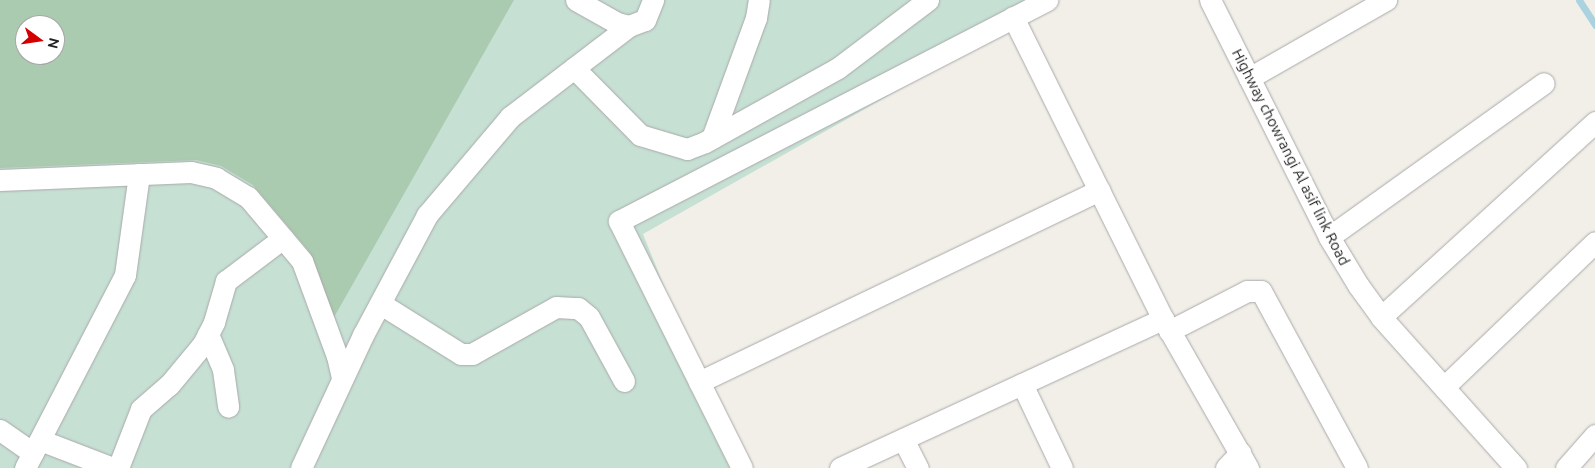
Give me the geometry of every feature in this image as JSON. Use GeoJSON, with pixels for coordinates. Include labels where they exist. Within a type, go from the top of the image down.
{"type":"FeatureCollection","features":[{"type":"Feature","properties":{"kind":"street"},"geometry":{"type":"LineString","coordinates":[[576,0],[617,23],[629,26]]}},
{"type":"Feature","properties":{"kind":"street"},"geometry":{"type":"LineString","coordinates":[[300,468],[342,378],[427,215],[510,117],[629,26],[645,20],[653,0]]}},
{"type":"Feature","properties":{"kind":"street"},"geometry":{"type":"LineString","coordinates":[[712,138],[756,18],[759,0]]}},
{"type":"Feature","properties":{"kind":"street"},"geometry":{"type":"LineString","coordinates":[[574,68],[640,135],[687,148],[712,138],[838,68],[928,0]]}},
{"type":"Feature","properties":{"kind":"street"},"geometry":{"type":"LineString","coordinates":[[742,468],[619,221],[1047,0]]}},
{"type":"Feature","properties":{"kind":"street","name":"Highway chowrangi Al asif link Road"},"geometry":{"type":"LineString","coordinates":[[1210,0],[1329,237],[1382,317],[1516,468]]}},
{"type":"Feature","properties":{"kind":"street"},"geometry":{"type":"LineString","coordinates":[[1249,78],[1386,0]]}},
{"type":"Feature","properties":{"kind":"street"},"geometry":{"type":"LineString","coordinates":[[1014,17],[1166,325],[1238,463]]}},
{"type":"Feature","properties":{"kind":"street"},"geometry":{"type":"LineString","coordinates":[[1329,237],[1544,83]]}},
{"type":"Feature","properties":{"kind":"street"},"geometry":{"type":"LineString","coordinates":[[1382,317],[1595,122]]}},
{"type":"Feature","properties":{"kind":"street"},"geometry":{"type":"LineString","coordinates":[[0,180],[191,172],[216,178],[248,197],[302,261],[337,356],[342,378]]}},
{"type":"Feature","properties":{"kind":"street"},"geometry":{"type":"LineString","coordinates":[[32,453],[125,275],[139,174]]}},
{"type":"Feature","properties":{"kind":"street"},"geometry":{"type":"LineString","coordinates":[[699,382],[1099,190]]}},
{"type":"Feature","properties":{"kind":"street"},"geometry":{"type":"LineString","coordinates":[[118,468],[141,409],[169,385],[208,334],[226,281],[283,238]]}},
{"type":"Feature","properties":{"kind":"street"},"geometry":{"type":"LineString","coordinates":[[1444,387],[1595,242]]}},
{"type":"Feature","properties":{"kind":"street"},"geometry":{"type":"LineString","coordinates":[[840,468],[1022,384],[1246,291],[1261,291],[1357,468]]}},
{"type":"Feature","properties":{"kind":"street"},"geometry":{"type":"LineString","coordinates":[[381,304],[462,354],[472,354],[556,307],[578,308],[589,317],[624,381]]}},
{"type":"Feature","properties":{"kind":"street"},"geometry":{"type":"LineString","coordinates":[[208,334],[223,370],[228,407]]}},
{"type":"Feature","properties":{"kind":"street"},"geometry":{"type":"LineString","coordinates":[[1022,384],[1062,468]]}},
{"type":"Feature","properties":{"kind":"street"},"geometry":{"type":"LineString","coordinates":[[0,430],[32,453],[113,468]]}},
{"type":"Feature","properties":{"kind":"street"},"geometry":{"type":"LineString","coordinates":[[1566,468],[1595,435]]}},
{"type":"Feature","properties":{"kind":"street"},"geometry":{"type":"LineString","coordinates":[[903,439],[918,468]]}},
{"type":"Feature","properties":{"kind":"green space"},"geometry":{"type":"Polygon","coordinates":[[[0,0],[1058,0],[643,234],[737,468],[0,468],[0,0]]]}},
{"type":"Feature","properties":{"kind":"green space"},"geometry":{"type":"Polygon","coordinates":[[[0,0],[514,0],[333,319],[307,249],[253,185],[221,166],[196,160],[0,168],[0,0]]]}},
{"type":"Feature","properties":{"kind":"waterway"},"geometry":{"type":"LineString","coordinates":[[1579,0],[1595,25]]}}]}
